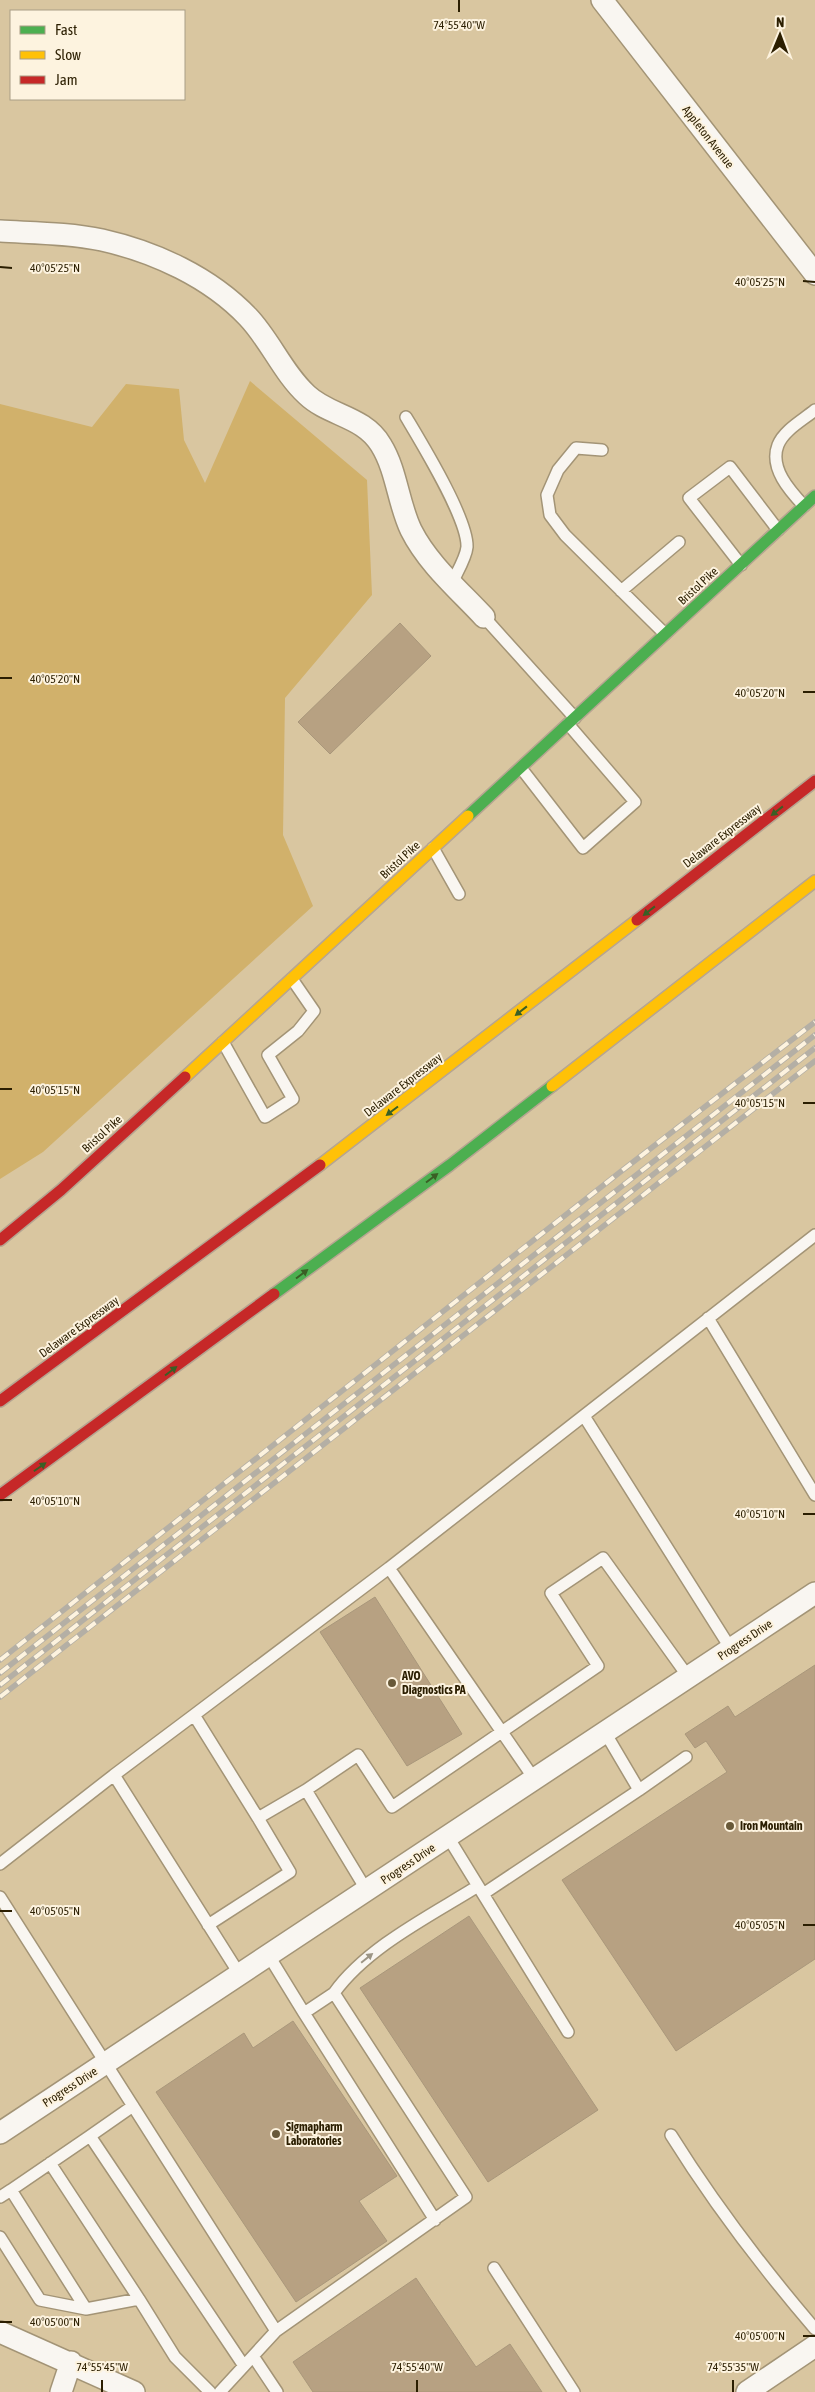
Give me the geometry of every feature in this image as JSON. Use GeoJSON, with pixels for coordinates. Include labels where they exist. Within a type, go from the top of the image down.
{"type":"FeatureCollection","features":[{"type":"Feature","properties":{"kind":"main road","name":"Bristol Pike"},"geometry":{"type":"LineString","coordinates":[[0,1240],[61,1190],[812,500]]}},
{"type":"Feature","properties":{"kind":"main road","name":"Delaware Expressway"},"geometry":{"type":"LineString","coordinates":[[0,1401],[237,1228],[416,1092],[815,781]]}},
{"type":"Feature","properties":{"kind":"main road"},"geometry":{"type":"LineString","coordinates":[[0,1495],[450,1165],[815,881]]}},
{"type":"Feature","properties":{"kind":"street","name":"Appleton Avenue"},"geometry":{"type":"LineString","coordinates":[[602,0],[815,274]]}},
{"type":"Feature","properties":{"kind":"street"},"geometry":{"type":"LineString","coordinates":[[0,231],[83,237],[122,246],[175,266],[221,293],[248,317],[260,331],[305,393],[323,407],[356,421],[372,433],[387,456],[411,530],[428,556],[484,617]]}},
{"type":"Feature","properties":{"kind":"street","name":"Progress Drive"},"geometry":{"type":"LineString","coordinates":[[0,2132],[606,1734],[815,1593]]}},
{"type":"Feature","properties":{"kind":"street"},"geometry":{"type":"LineString","coordinates":[[0,2332],[71,2362],[134,2392]]}},
{"type":"Feature","properties":{"kind":"street"},"geometry":{"type":"LineString","coordinates":[[747,2392],[815,2346]]}},
{"type":"Feature","properties":{"kind":"street"},"geometry":{"type":"LineString","coordinates":[[61,2392],[71,2362]]}},
{"type":"Feature","properties":{"kind":"lane"},"geometry":{"type":"LineString","coordinates":[[812,500],[790,491],[780,474],[776,459],[778,445],[788,431],[815,410]]}},
{"type":"Feature","properties":{"kind":"lane"},"geometry":{"type":"LineString","coordinates":[[406,417],[436,469],[466,535],[467,550],[452,582]]}},
{"type":"Feature","properties":{"kind":"lane"},"geometry":{"type":"LineString","coordinates":[[602,450],[576,448],[558,470],[547,494],[550,515],[565,535],[665,634]]}},
{"type":"Feature","properties":{"kind":"lane"},"geometry":{"type":"LineString","coordinates":[[741,565],[689,498],[730,467],[778,530]]}},
{"type":"Feature","properties":{"kind":"lane"},"geometry":{"type":"LineString","coordinates":[[621,590],[679,542]]}},
{"type":"Feature","properties":{"kind":"lane"},"geometry":{"type":"LineString","coordinates":[[484,617],[572,721],[635,802],[583,848],[521,768]]}},
{"type":"Feature","properties":{"kind":"lane"},"geometry":{"type":"LineString","coordinates":[[433,848],[460,894]]}},
{"type":"Feature","properties":{"kind":"lane"},"geometry":{"type":"LineString","coordinates":[[223,1042],[265,1117],[293,1099],[268,1055],[298,1031],[314,1011],[292,979]]}},
{"type":"Feature","properties":{"kind":"lane"},"geometry":{"type":"LineString","coordinates":[[0,1864],[114,1775],[389,1568],[815,1235]]}},
{"type":"Feature","properties":{"kind":"lane"},"geometry":{"type":"LineString","coordinates":[[708,1318],[815,1494]]}},
{"type":"Feature","properties":{"kind":"lane"},"geometry":{"type":"LineString","coordinates":[[584,1416],[731,1649]]}},
{"type":"Feature","properties":{"kind":"lane"},"geometry":{"type":"LineString","coordinates":[[258,1818],[306,1790],[358,1755],[392,1806],[598,1666],[551,1593],[603,1558],[689,1678]]}},
{"type":"Feature","properties":{"kind":"lane"},"geometry":{"type":"LineString","coordinates":[[389,1568],[535,1780]]}},
{"type":"Feature","properties":{"kind":"lane"},"geometry":{"type":"LineString","coordinates":[[194,1715],[290,1872],[208,1925]]}},
{"type":"Feature","properties":{"kind":"lane"},"geometry":{"type":"LineString","coordinates":[[606,1734],[639,1790]]}},
{"type":"Feature","properties":{"kind":"lane"},"geometry":{"type":"LineString","coordinates":[[304,2013],[334,1993],[348,1974],[375,1952],[480,1890],[639,1790],[686,1757]]}},
{"type":"Feature","properties":{"kind":"lane"},"geometry":{"type":"LineString","coordinates":[[114,1775],[240,1976]]}},
{"type":"Feature","properties":{"kind":"lane"},"geometry":{"type":"LineString","coordinates":[[306,1790],[367,1891]]}},
{"type":"Feature","properties":{"kind":"lane"},"geometry":{"type":"LineString","coordinates":[[448,1836],[568,2032]]}},
{"type":"Feature","properties":{"kind":"lane"},"geometry":{"type":"LineString","coordinates":[[0,1897],[276,2331]]}},
{"type":"Feature","properties":{"kind":"lane"},"geometry":{"type":"LineString","coordinates":[[269,1956],[434,2220]]}},
{"type":"Feature","properties":{"kind":"lane"},"geometry":{"type":"LineString","coordinates":[[220,2392],[276,2331],[466,2197],[334,1993]]}},
{"type":"Feature","properties":{"kind":"lane"},"geometry":{"type":"LineString","coordinates":[[0,2197],[133,2106]]}},
{"type":"Feature","properties":{"kind":"lane"},"geometry":{"type":"LineString","coordinates":[[671,2135],[704,2187],[762,2266],[815,2329]]}},
{"type":"Feature","properties":{"kind":"lane"},"geometry":{"type":"LineString","coordinates":[[90,2136],[244,2366]]}},
{"type":"Feature","properties":{"kind":"lane"},"geometry":{"type":"LineString","coordinates":[[50,2163],[139,2298],[175,2357],[210,2392]]}},
{"type":"Feature","properties":{"kind":"lane"},"geometry":{"type":"LineString","coordinates":[[11,2190],[86,2309]]}},
{"type":"Feature","properties":{"kind":"lane"},"geometry":{"type":"LineString","coordinates":[[0,2237],[40,2300],[86,2309],[139,2298]]}},
{"type":"Feature","properties":{"kind":"lane"},"geometry":{"type":"LineString","coordinates":[[494,2268],[574,2392]]}},
{"type":"Feature","properties":{"kind":"lane"},"geometry":{"type":"LineString","coordinates":[[253,2356],[277,2392]]}},
{"type":"Feature","properties":{"kind":"shaded area"},"geometry":{"type":"Polygon","coordinates":[[[250,381],[367,480],[372,595],[285,698],[283,835],[313,906],[43,1152],[0,1179],[0,404],[92,427],[126,384],[179,389],[184,440],[205,483],[250,381]]]}},
{"type":"Feature","properties":{"kind":"building"},"geometry":{"type":"Polygon","coordinates":[[[400,623],[431,656],[330,754],[298,722],[400,623]]]}},
{"type":"Feature","properties":{"kind":"building","name":"AVO Diagnostics PA"},"geometry":{"type":"Polygon","coordinates":[[[375,1597],[462,1734],[407,1766],[320,1632],[375,1597]]]}},
{"type":"Feature","properties":{"kind":"building","name":"Iron Mountain"},"geometry":{"type":"Polygon","coordinates":[[[815,1665],[815,1959],[676,2051],[562,1880],[727,1772],[706,1741],[695,1748],[685,1734],[728,1706],[735,1717],[815,1665]]]}},
{"type":"Feature","properties":{"kind":"building"},"geometry":{"type":"Polygon","coordinates":[[[469,1916],[598,2110],[488,2182],[360,1988],[469,1916]]]}},
{"type":"Feature","properties":{"kind":"building","name":"Sigmapharm Laboratories"},"geometry":{"type":"Polygon","coordinates":[[[293,2021],[397,2176],[359,2201],[387,2241],[296,2302],[156,2092],[244,2033],[253,2048],[293,2021]]]}},
{"type":"Feature","properties":{"kind":"building"},"geometry":{"type":"Polygon","coordinates":[[[416,2278],[476,2367],[510,2344],[542,2392],[313,2392],[293,2362],[416,2278]]]}},
{"type":"Feature","properties":{"kind":"railway"},"geometry":{"type":"LineString","coordinates":[[0,1660],[624,1169],[815,1022]]}},
{"type":"Feature","properties":{"kind":"railway"},"geometry":{"type":"LineString","coordinates":[[0,1673],[815,1035]]}},
{"type":"Feature","properties":{"kind":"railway"},"geometry":{"type":"LineString","coordinates":[[0,1685],[815,1048]]}},
{"type":"Feature","properties":{"kind":"railway"},"geometry":{"type":"LineString","coordinates":[[0,1697],[815,1061]]}},
{"type":"Feature","properties":{"kind":"traffic: fast"},"geometry":{"type":"LineString","coordinates":[[468,816],[815,496]]}},
{"type":"Feature","properties":{"kind":"traffic: fast"},"geometry":{"type":"LineString","coordinates":[[274,1294],[450,1165],[552,1086]]}},
{"type":"Feature","properties":{"kind":"traffic: slow"},"geometry":{"type":"LineString","coordinates":[[185,1077],[468,816]]}},
{"type":"Feature","properties":{"kind":"traffic: slow"},"geometry":{"type":"LineString","coordinates":[[552,1086],[815,881]]}},
{"type":"Feature","properties":{"kind":"traffic: slow"},"geometry":{"type":"LineString","coordinates":[[320,1165],[637,920]]}},
{"type":"Feature","properties":{"kind":"traffic: jam"},"geometry":{"type":"LineString","coordinates":[[637,920],[815,781]]}},
{"type":"Feature","properties":{"kind":"traffic: jam"},"geometry":{"type":"LineString","coordinates":[[0,1240],[61,1190],[185,1077]]}},
{"type":"Feature","properties":{"kind":"traffic: jam"},"geometry":{"type":"LineString","coordinates":[[0,1401],[320,1165]]}},
{"type":"Feature","properties":{"kind":"traffic: jam"},"geometry":{"type":"LineString","coordinates":[[0,1495],[274,1294]]}},
{"type":"Feature","properties":{"kind":"place","name":"AVO Diagnostics PA"},"geometry":{"type":"Point","coordinates":[392,1683]}},
{"type":"Feature","properties":{"kind":"place","name":"Iron Mountain"},"geometry":{"type":"Point","coordinates":[730,1826]}},
{"type":"Feature","properties":{"kind":"place","name":"Sigmapharm Laboratories"},"geometry":{"type":"Point","coordinates":[276,2134]}}]}
